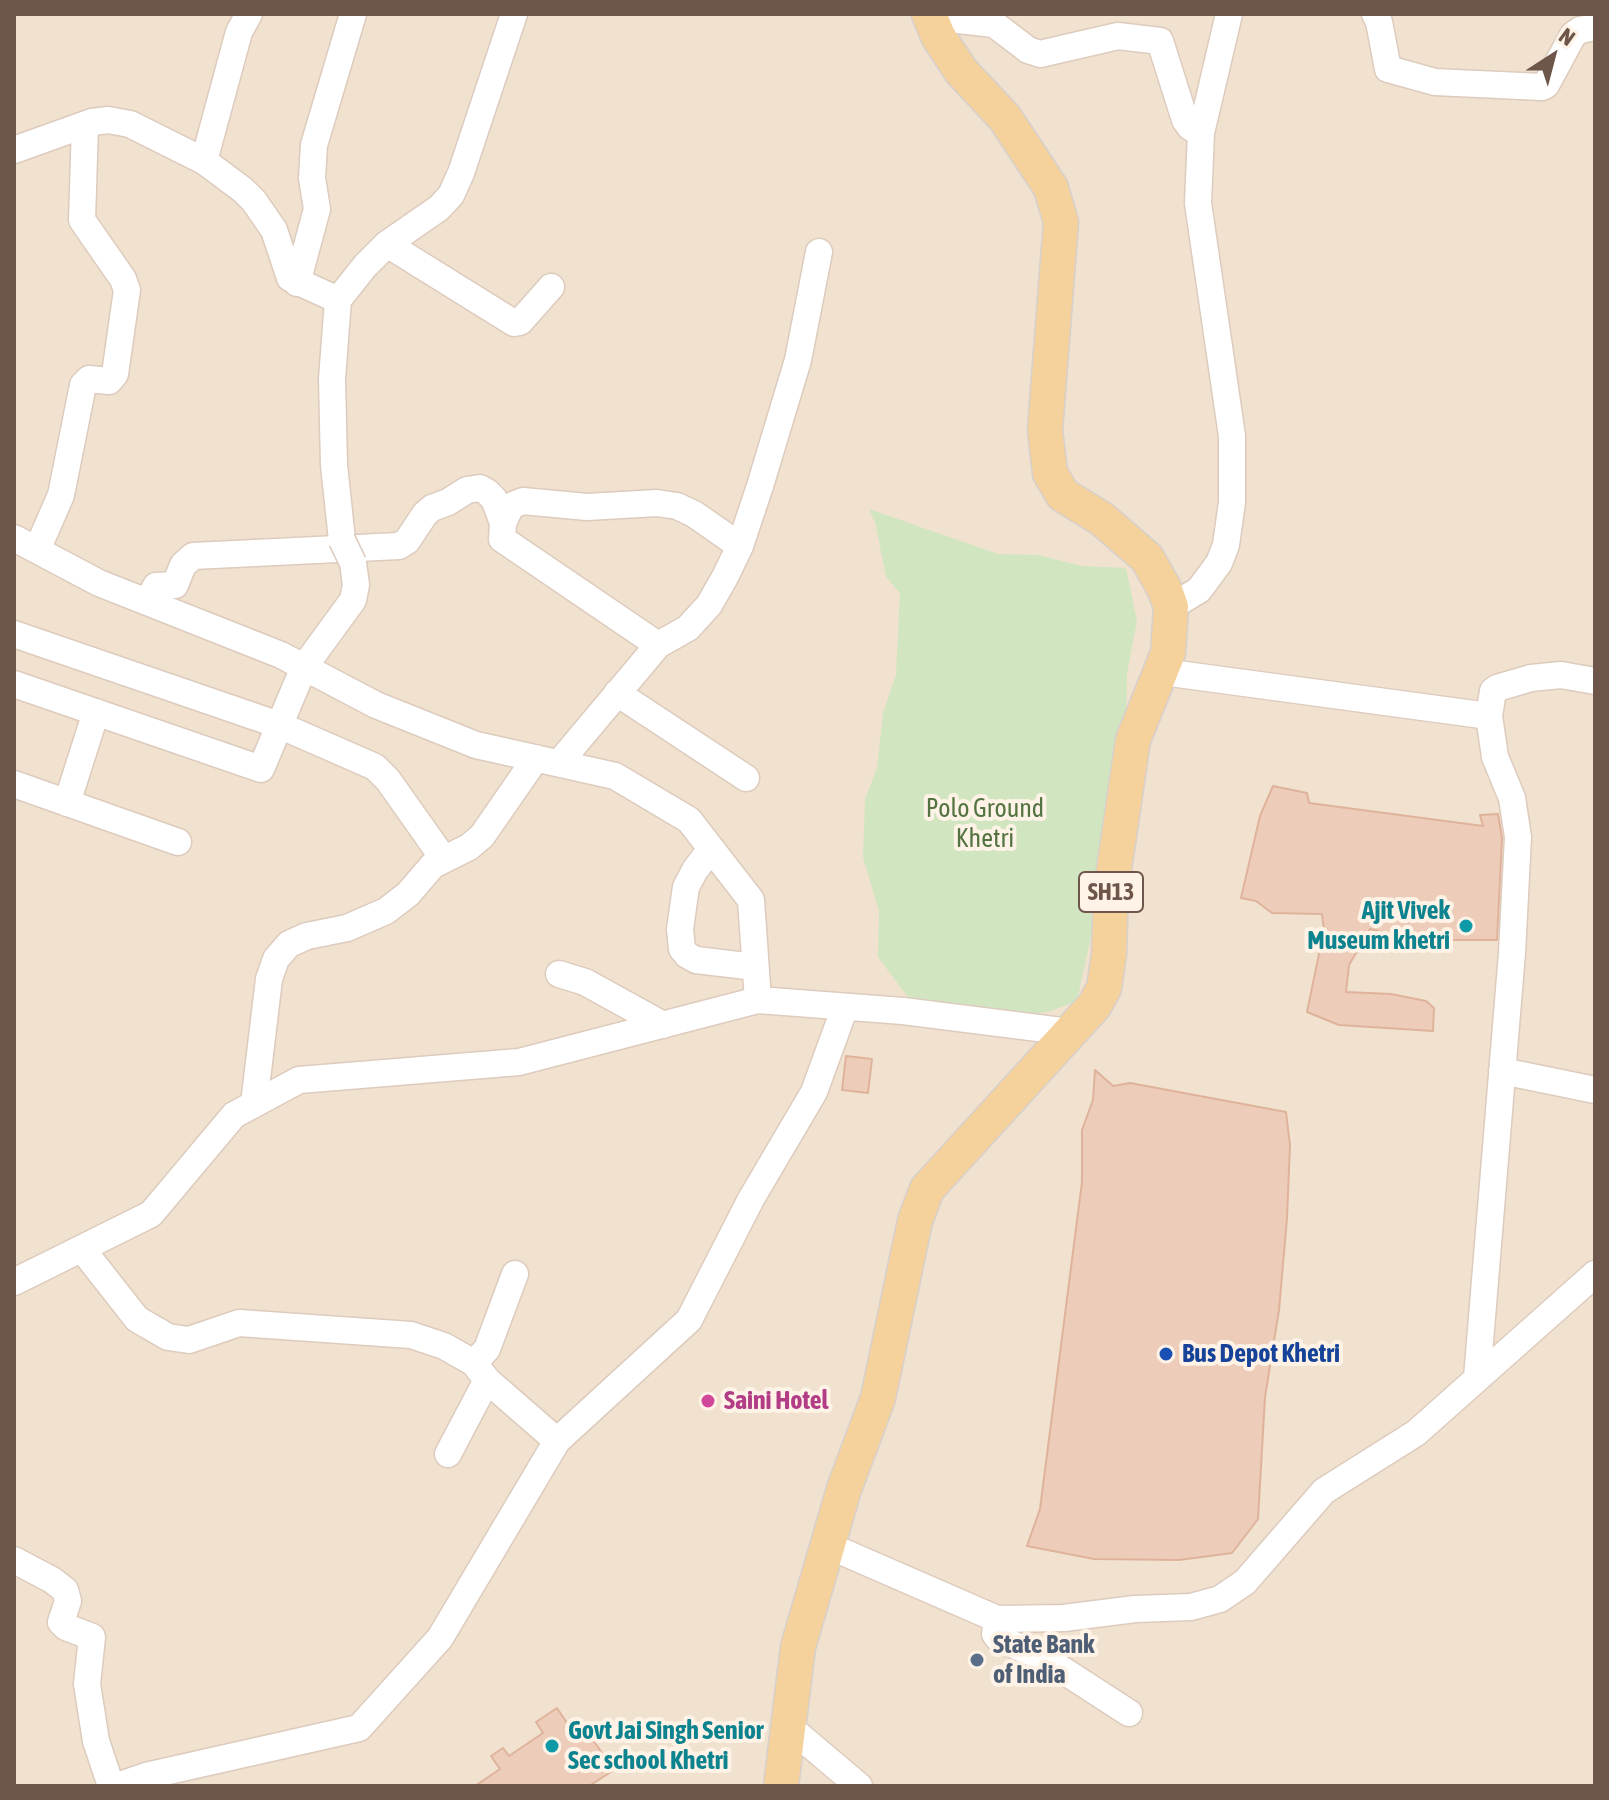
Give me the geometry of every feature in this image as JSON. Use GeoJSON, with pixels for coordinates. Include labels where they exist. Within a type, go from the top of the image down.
{"type":"FeatureCollection","features":[{"type":"Feature","properties":{"kind":"main road","name":"SH13"},"geometry":{"type":"LineString","coordinates":[[781,1786],[798,1647],[844,1489],[878,1398],[915,1221],[927,1189],[1094,1006],[1104,988],[1109,954],[1111,890],[1133,740],[1163,672],[1168,653],[1171,607],[1147,558],[1102,519],[1063,495],[1050,473],[1045,430],[1061,222],[1051,188],[1005,118],[961,71],[938,36],[930,15]]}},
{"type":"Feature","properties":{"kind":"street"},"geometry":{"type":"LineString","coordinates":[[204,161],[239,32],[249,14]]}},
{"type":"Feature","properties":{"kind":"street"},"geometry":{"type":"LineString","coordinates":[[297,283],[317,209],[312,178],[314,145],[353,14]]}},
{"type":"Feature","properties":{"kind":"street"},"geometry":{"type":"LineString","coordinates":[[14,684],[259,769],[304,667],[353,600],[356,585],[334,465],[332,379],[338,300],[387,244],[439,208],[451,195],[514,14]]}},
{"type":"Feature","properties":{"kind":"street"},"geometry":{"type":"LineString","coordinates":[[1171,607],[1199,590],[1219,563],[1226,545],[1232,502],[1232,436],[1198,203],[1201,133],[1229,14]]}},
{"type":"Feature","properties":{"kind":"street"},"geometry":{"type":"LineString","coordinates":[[1375,14],[1388,69],[1435,82],[1542,87],[1546,85],[1573,35],[1595,27]]}},
{"type":"Feature","properties":{"kind":"street"},"geometry":{"type":"LineString","coordinates":[[930,15],[994,24],[1028,50],[1040,54],[1118,36],[1160,41],[1185,120],[1201,133]]}},
{"type":"Feature","properties":{"kind":"street"},"geometry":{"type":"LineString","coordinates":[[14,150],[85,125],[108,120],[130,124],[204,161],[243,190],[274,230],[290,278],[338,300]]}},
{"type":"Feature","properties":{"kind":"street"},"geometry":{"type":"LineString","coordinates":[[85,125],[82,220],[123,279],[127,290],[115,374],[109,381],[89,379],[83,385],[61,495],[25,544],[99,583],[281,655],[376,705],[462,739],[615,776],[689,820],[751,900],[758,1000]]}},
{"type":"Feature","properties":{"kind":"street"},"geometry":{"type":"LineString","coordinates":[[387,244],[514,323],[520,322],[551,287]]}},
{"type":"Feature","properties":{"kind":"street"},"geometry":{"type":"LineString","coordinates":[[254,1104],[269,979],[276,959],[289,944],[307,936],[347,928],[386,911],[408,894],[433,865],[469,847],[547,761],[617,693],[658,645],[688,628],[709,605],[740,546],[798,360],[819,252]]}},
{"type":"Feature","properties":{"kind":"street"},"geometry":{"type":"LineString","coordinates":[[147,602],[156,586],[175,585],[183,565],[193,556],[399,546],[407,541],[432,508],[467,490],[480,488],[487,492],[494,499],[503,523]]}},
{"type":"Feature","properties":{"kind":"street"},"geometry":{"type":"LineString","coordinates":[[658,645],[505,542],[501,535],[503,523],[511,506],[523,501],[587,507],[657,503],[677,506],[740,546]]}},
{"type":"Feature","properties":{"kind":"street"},"geometry":{"type":"LineString","coordinates":[[14,634],[279,725],[365,762],[382,773],[443,858]]}},
{"type":"Feature","properties":{"kind":"street"},"geometry":{"type":"LineString","coordinates":[[1163,672],[1489,716]]}},
{"type":"Feature","properties":{"kind":"street"},"geometry":{"type":"LineString","coordinates":[[1477,1378],[1518,837],[1512,798],[1495,757],[1489,716],[1493,691],[1531,678],[1561,675],[1595,681]]}},
{"type":"Feature","properties":{"kind":"street"},"geometry":{"type":"LineString","coordinates":[[617,693],[746,778]]}},
{"type":"Feature","properties":{"kind":"street"},"geometry":{"type":"LineString","coordinates":[[67,803],[96,712]]}},
{"type":"Feature","properties":{"kind":"street"},"geometry":{"type":"LineString","coordinates":[[14,784],[178,842]]}},
{"type":"Feature","properties":{"kind":"street"},"geometry":{"type":"LineString","coordinates":[[711,849],[686,887],[680,929],[682,949],[696,960],[755,967]]}},
{"type":"Feature","properties":{"kind":"street"},"geometry":{"type":"LineString","coordinates":[[559,974],[585,982],[663,1025]]}},
{"type":"Feature","properties":{"kind":"street"},"geometry":{"type":"LineString","coordinates":[[14,1282],[151,1214],[234,1115],[299,1080],[519,1062],[758,1000],[903,1011],[1070,1032]]}},
{"type":"Feature","properties":{"kind":"street"},"geometry":{"type":"LineString","coordinates":[[14,1560],[65,1590],[68,1601],[61,1622],[92,1637],[87,1684],[96,1741],[114,1786],[359,1728],[440,1638],[557,1441],[689,1320],[751,1199],[814,1092],[845,1007]]}},
{"type":"Feature","properties":{"kind":"street"},"geometry":{"type":"LineString","coordinates":[[1502,1071],[1595,1090]]}},
{"type":"Feature","properties":{"kind":"street"},"geometry":{"type":"LineString","coordinates":[[82,1249],[137,1319],[168,1337],[189,1340],[239,1323],[411,1335],[444,1346],[480,1372],[557,1441]]}},
{"type":"Feature","properties":{"kind":"street"},"geometry":{"type":"LineString","coordinates":[[448,1454],[515,1274]]}},
{"type":"Feature","properties":{"kind":"street"},"geometry":{"type":"LineString","coordinates":[[827,1545],[997,1619],[1064,1618],[1135,1609],[1191,1607],[1220,1599],[1245,1582],[1324,1491],[1416,1433],[1595,1274]]}},
{"type":"Feature","properties":{"kind":"street"},"geometry":{"type":"LineString","coordinates":[[997,1619],[995,1634],[998,1638],[1044,1658],[1129,1713]]}},
{"type":"Feature","properties":{"kind":"street"},"geometry":{"type":"LineString","coordinates":[[788,1726],[859,1786]]}},
{"type":"Feature","properties":{"kind":"shaded area"},"geometry":{"type":"Polygon","coordinates":[[[14,14],[1595,14],[1595,1786],[14,1786],[14,14]]]}},
{"type":"Feature","properties":{"kind":"green space","name":"Polo Ground Khetri"},"geometry":{"type":"Polygon","coordinates":[[[869,509],[998,554],[1038,555],[1082,566],[1126,568],[1137,621],[1127,674],[1126,723],[1100,896],[1077,1001],[1048,1012],[1006,1017],[910,1000],[878,957],[879,911],[863,857],[865,799],[877,768],[883,713],[896,675],[900,593],[886,577],[875,522],[869,509]]]}},
{"type":"Feature","properties":{"kind":"building"},"geometry":{"type":"Polygon","coordinates":[[[1273,786],[1307,793],[1309,803],[1483,826],[1480,815],[1498,814],[1502,838],[1497,940],[1411,940],[1370,929],[1349,965],[1346,992],[1391,994],[1426,1001],[1434,1008],[1433,1031],[1339,1025],[1307,1012],[1324,930],[1322,914],[1272,913],[1256,901],[1241,898],[1260,816],[1273,786]]]}},
{"type":"Feature","properties":{"kind":"building"},"geometry":{"type":"Polygon","coordinates":[[[846,1056],[872,1059],[868,1093],[842,1090],[846,1056]]]}},
{"type":"Feature","properties":{"kind":"building","name":"Bus Depot Khetri"},"geometry":{"type":"Polygon","coordinates":[[[1095,1070],[1113,1086],[1130,1083],[1286,1112],[1290,1145],[1287,1218],[1279,1310],[1265,1397],[1258,1519],[1232,1553],[1179,1560],[1094,1559],[1027,1546],[1040,1509],[1082,1182],[1082,1130],[1093,1100],[1095,1070]]]}},
{"type":"Feature","properties":{"kind":"building","name":"Govt Jai Singh Senior Sec school Khetri"},"geometry":{"type":"Polygon","coordinates":[[[557,1708],[569,1726],[579,1720],[614,1770],[589,1786],[475,1786],[500,1769],[491,1756],[503,1748],[509,1756],[543,1733],[536,1722],[557,1708]]]}},
{"type":"Feature","properties":{"kind":"place","name":"Ajit Vivek Museum khetri"},"geometry":{"type":"Point","coordinates":[1466,926]}},
{"type":"Feature","properties":{"kind":"place","name":"Bus Depot Khetri"},"geometry":{"type":"Point","coordinates":[1166,1354]}},
{"type":"Feature","properties":{"kind":"place","name":"Saini Hotel"},"geometry":{"type":"Point","coordinates":[708,1401]}},
{"type":"Feature","properties":{"kind":"place","name":"State Bank of India"},"geometry":{"type":"Point","coordinates":[977,1660]}},
{"type":"Feature","properties":{"kind":"place","name":"Govt Jai Singh Senior Sec school Khetri"},"geometry":{"type":"Point","coordinates":[552,1746]}}]}
